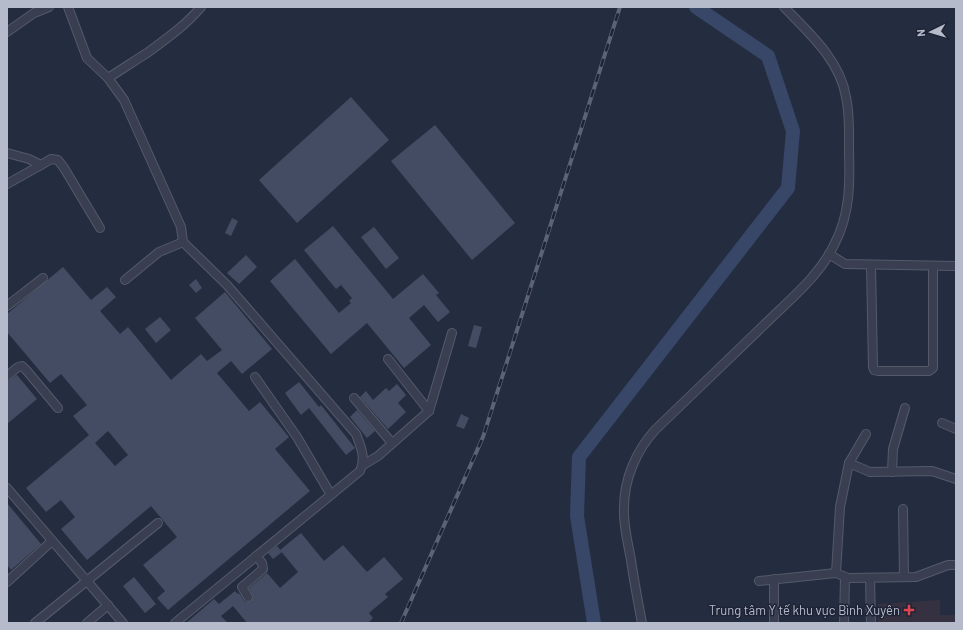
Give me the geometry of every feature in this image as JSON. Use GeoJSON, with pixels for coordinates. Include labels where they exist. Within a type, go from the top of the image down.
{"type":"FeatureCollection","features":[{"type":"Feature","properties":{"kind":"street"},"geometry":{"type":"LineString","coordinates":[[7,32],[34,13],[49,7]]}},
{"type":"Feature","properties":{"kind":"street"},"geometry":{"type":"LineString","coordinates":[[68,7],[87,58],[108,78],[124,100],[181,228],[183,242],[227,285],[356,434],[363,451],[363,465],[360,472],[175,623]]}},
{"type":"Feature","properties":{"kind":"street"},"geometry":{"type":"LineString","coordinates":[[108,78],[174,33],[201,7]]}},
{"type":"Feature","properties":{"kind":"street"},"geometry":{"type":"LineString","coordinates":[[642,623],[625,526],[624,508],[627,485],[632,468],[639,454],[646,441],[655,430],[807,282],[829,254],[844,224],[850,178],[849,124],[846,96],[840,78],[821,46],[784,7]]}},
{"type":"Feature","properties":{"kind":"street"},"geometry":{"type":"LineString","coordinates":[[7,153],[29,159],[41,165]]}},
{"type":"Feature","properties":{"kind":"street"},"geometry":{"type":"LineString","coordinates":[[7,184],[51,159],[58,160],[100,228]]}},
{"type":"Feature","properties":{"kind":"street"},"geometry":{"type":"LineString","coordinates":[[125,280],[159,252],[183,242]]}},
{"type":"Feature","properties":{"kind":"street"},"geometry":{"type":"LineString","coordinates":[[829,254],[845,264],[956,266]]}},
{"type":"Feature","properties":{"kind":"street"},"geometry":{"type":"LineString","coordinates":[[871,264],[873,367],[874,370],[878,371],[930,371],[933,368],[933,266]]}},
{"type":"Feature","properties":{"kind":"street"},"geometry":{"type":"LineString","coordinates":[[7,306],[43,278]]}},
{"type":"Feature","properties":{"kind":"street"},"geometry":{"type":"LineString","coordinates":[[363,465],[378,456],[429,411],[452,333]]}},
{"type":"Feature","properties":{"kind":"street"},"geometry":{"type":"LineString","coordinates":[[388,359],[429,411]]}},
{"type":"Feature","properties":{"kind":"street"},"geometry":{"type":"LineString","coordinates":[[7,376],[18,367],[22,366],[58,408]]}},
{"type":"Feature","properties":{"kind":"street"},"geometry":{"type":"LineString","coordinates":[[255,377],[297,437],[331,495]]}},
{"type":"Feature","properties":{"kind":"street"},"geometry":{"type":"LineString","coordinates":[[354,398],[392,443]]}},
{"type":"Feature","properties":{"kind":"street"},"geometry":{"type":"LineString","coordinates":[[892,472],[893,449],[905,408]]}},
{"type":"Feature","properties":{"kind":"street"},"geometry":{"type":"LineString","coordinates":[[942,423],[956,429]]}},
{"type":"Feature","properties":{"kind":"street"},"geometry":{"type":"LineString","coordinates":[[836,573],[840,507],[849,463],[866,434]]}},
{"type":"Feature","properties":{"kind":"street"},"geometry":{"type":"LineString","coordinates":[[849,463],[870,472],[932,471],[956,479]]}},
{"type":"Feature","properties":{"kind":"street"},"geometry":{"type":"LineString","coordinates":[[7,488],[123,623]]}},
{"type":"Feature","properties":{"kind":"street"},"geometry":{"type":"LineString","coordinates":[[903,509],[904,577]]}},
{"type":"Feature","properties":{"kind":"street"},"geometry":{"type":"LineString","coordinates":[[35,623],[158,523]]}},
{"type":"Feature","properties":{"kind":"street"},"geometry":{"type":"LineString","coordinates":[[7,582],[52,541]]}},
{"type":"Feature","properties":{"kind":"street"},"geometry":{"type":"LineString","coordinates":[[248,597],[242,587],[264,569],[262,563],[256,556]]}},
{"type":"Feature","properties":{"kind":"street"},"geometry":{"type":"LineString","coordinates":[[759,581],[836,573],[848,578],[916,577],[948,565],[956,565]]}},
{"type":"Feature","properties":{"kind":"street"},"geometry":{"type":"LineString","coordinates":[[844,623],[845,577]]}},
{"type":"Feature","properties":{"kind":"street"},"geometry":{"type":"LineString","coordinates":[[870,578],[871,623]]}},
{"type":"Feature","properties":{"kind":"street"},"geometry":{"type":"LineString","coordinates":[[774,579],[774,623]]}},
{"type":"Feature","properties":{"kind":"street"},"geometry":{"type":"LineString","coordinates":[[89,622],[108,605]]}},
{"type":"Feature","properties":{"kind":"shaded area","name":"Trung tâm Y tế khu vực Bình Xuyên"},"geometry":{"type":"Polygon","coordinates":[[[940,600],[940,615],[956,615],[956,623],[878,623],[878,604],[940,600]]]}},
{"type":"Feature","properties":{"kind":"building"},"geometry":{"type":"Polygon","coordinates":[[[351,97],[389,140],[297,223],[259,180],[351,97]]]}},
{"type":"Feature","properties":{"kind":"building"},"geometry":{"type":"Polygon","coordinates":[[[435,125],[515,223],[472,260],[391,161],[435,125]]]}},
{"type":"Feature","properties":{"kind":"building"},"geometry":{"type":"Polygon","coordinates":[[[232,218],[238,221],[231,236],[225,233],[232,218]]]}},
{"type":"Feature","properties":{"kind":"building"},"geometry":{"type":"Polygon","coordinates":[[[333,226],[393,299],[423,274],[439,293],[436,295],[450,312],[438,322],[424,305],[409,318],[431,345],[404,368],[367,323],[331,354],[270,281],[295,259],[339,313],[351,303],[349,301],[352,298],[341,285],[336,289],[304,250],[333,226]]]}},
{"type":"Feature","properties":{"kind":"building"},"geometry":{"type":"Polygon","coordinates":[[[374,227],[399,258],[386,269],[361,237],[374,227]]]}},
{"type":"Feature","properties":{"kind":"building"},"geometry":{"type":"Polygon","coordinates":[[[246,255],[257,267],[239,284],[227,273],[246,255]]]}},
{"type":"Feature","properties":{"kind":"building"},"geometry":{"type":"Polygon","coordinates":[[[63,267],[91,300],[107,287],[116,297],[100,311],[120,334],[128,327],[171,380],[201,354],[207,361],[222,350],[195,318],[225,292],[272,349],[242,374],[231,361],[217,373],[249,411],[260,402],[289,437],[275,449],[310,491],[168,610],[157,598],[165,591],[143,565],[177,537],[151,506],[87,560],[61,529],[75,517],[61,500],[46,512],[26,488],[89,435],[73,416],[87,405],[61,374],[50,383],[7,332],[7,314],[63,267]],[[108,431],[95,443],[115,466],[128,455],[108,431]]]}},
{"type":"Feature","properties":{"kind":"building"},"geometry":{"type":"Polygon","coordinates":[[[196,279],[202,288],[196,293],[189,285],[196,279]]]}},
{"type":"Feature","properties":{"kind":"building"},"geometry":{"type":"Polygon","coordinates":[[[160,317],[171,330],[156,343],[145,329],[160,317]]]}},
{"type":"Feature","properties":{"kind":"building"},"geometry":{"type":"Polygon","coordinates":[[[474,325],[482,327],[476,348],[468,346],[474,325]]]}},
{"type":"Feature","properties":{"kind":"building"},"geometry":{"type":"Polygon","coordinates":[[[17,375],[37,399],[7,424],[7,382],[17,375]]]}},
{"type":"Feature","properties":{"kind":"building"},"geometry":{"type":"Polygon","coordinates":[[[299,382],[319,407],[321,405],[355,448],[346,455],[309,408],[301,415],[285,393],[299,382]]]}},
{"type":"Feature","properties":{"kind":"building"},"geometry":{"type":"Polygon","coordinates":[[[397,384],[406,395],[398,403],[406,412],[388,429],[360,397],[366,391],[373,400],[386,388],[389,391],[397,384]]]}},
{"type":"Feature","properties":{"kind":"building"},"geometry":{"type":"Polygon","coordinates":[[[357,410],[375,431],[367,438],[350,417],[357,410]]]}},
{"type":"Feature","properties":{"kind":"building"},"geometry":{"type":"Polygon","coordinates":[[[461,414],[469,418],[464,429],[456,426],[461,414]]]}},
{"type":"Feature","properties":{"kind":"building"},"geometry":{"type":"Polygon","coordinates":[[[7,503],[41,544],[11,570],[7,565],[7,503]]]}},
{"type":"Feature","properties":{"kind":"building"},"geometry":{"type":"Polygon","coordinates":[[[301,533],[324,561],[343,545],[367,572],[384,557],[403,579],[385,594],[388,597],[369,613],[373,618],[368,623],[247,623],[233,606],[221,616],[228,623],[186,623],[214,599],[219,604],[235,591],[238,594],[239,593],[245,602],[251,601],[253,597],[249,588],[267,573],[280,588],[298,572],[280,550],[301,533]]]}},
{"type":"Feature","properties":{"kind":"building"},"geometry":{"type":"Polygon","coordinates":[[[277,546],[282,552],[273,559],[268,553],[277,546]]]}},
{"type":"Feature","properties":{"kind":"building"},"geometry":{"type":"Polygon","coordinates":[[[134,577],[156,604],[145,613],[123,586],[134,577]]]}},
{"type":"Feature","properties":{"kind":"waterway"},"geometry":{"type":"LineString","coordinates":[[594,623],[577,516],[579,457],[788,188],[793,131],[768,56],[696,7]]}},
{"type":"Feature","properties":{"kind":"railway"},"geometry":{"type":"LineString","coordinates":[[401,623],[483,437],[620,7]]}},
{"type":"Feature","properties":{"kind":"place","name":"Trung tâm Y tế khu vực Bình Xuyên"},"geometry":{"type":"Point","coordinates":[909,610]}}]}
